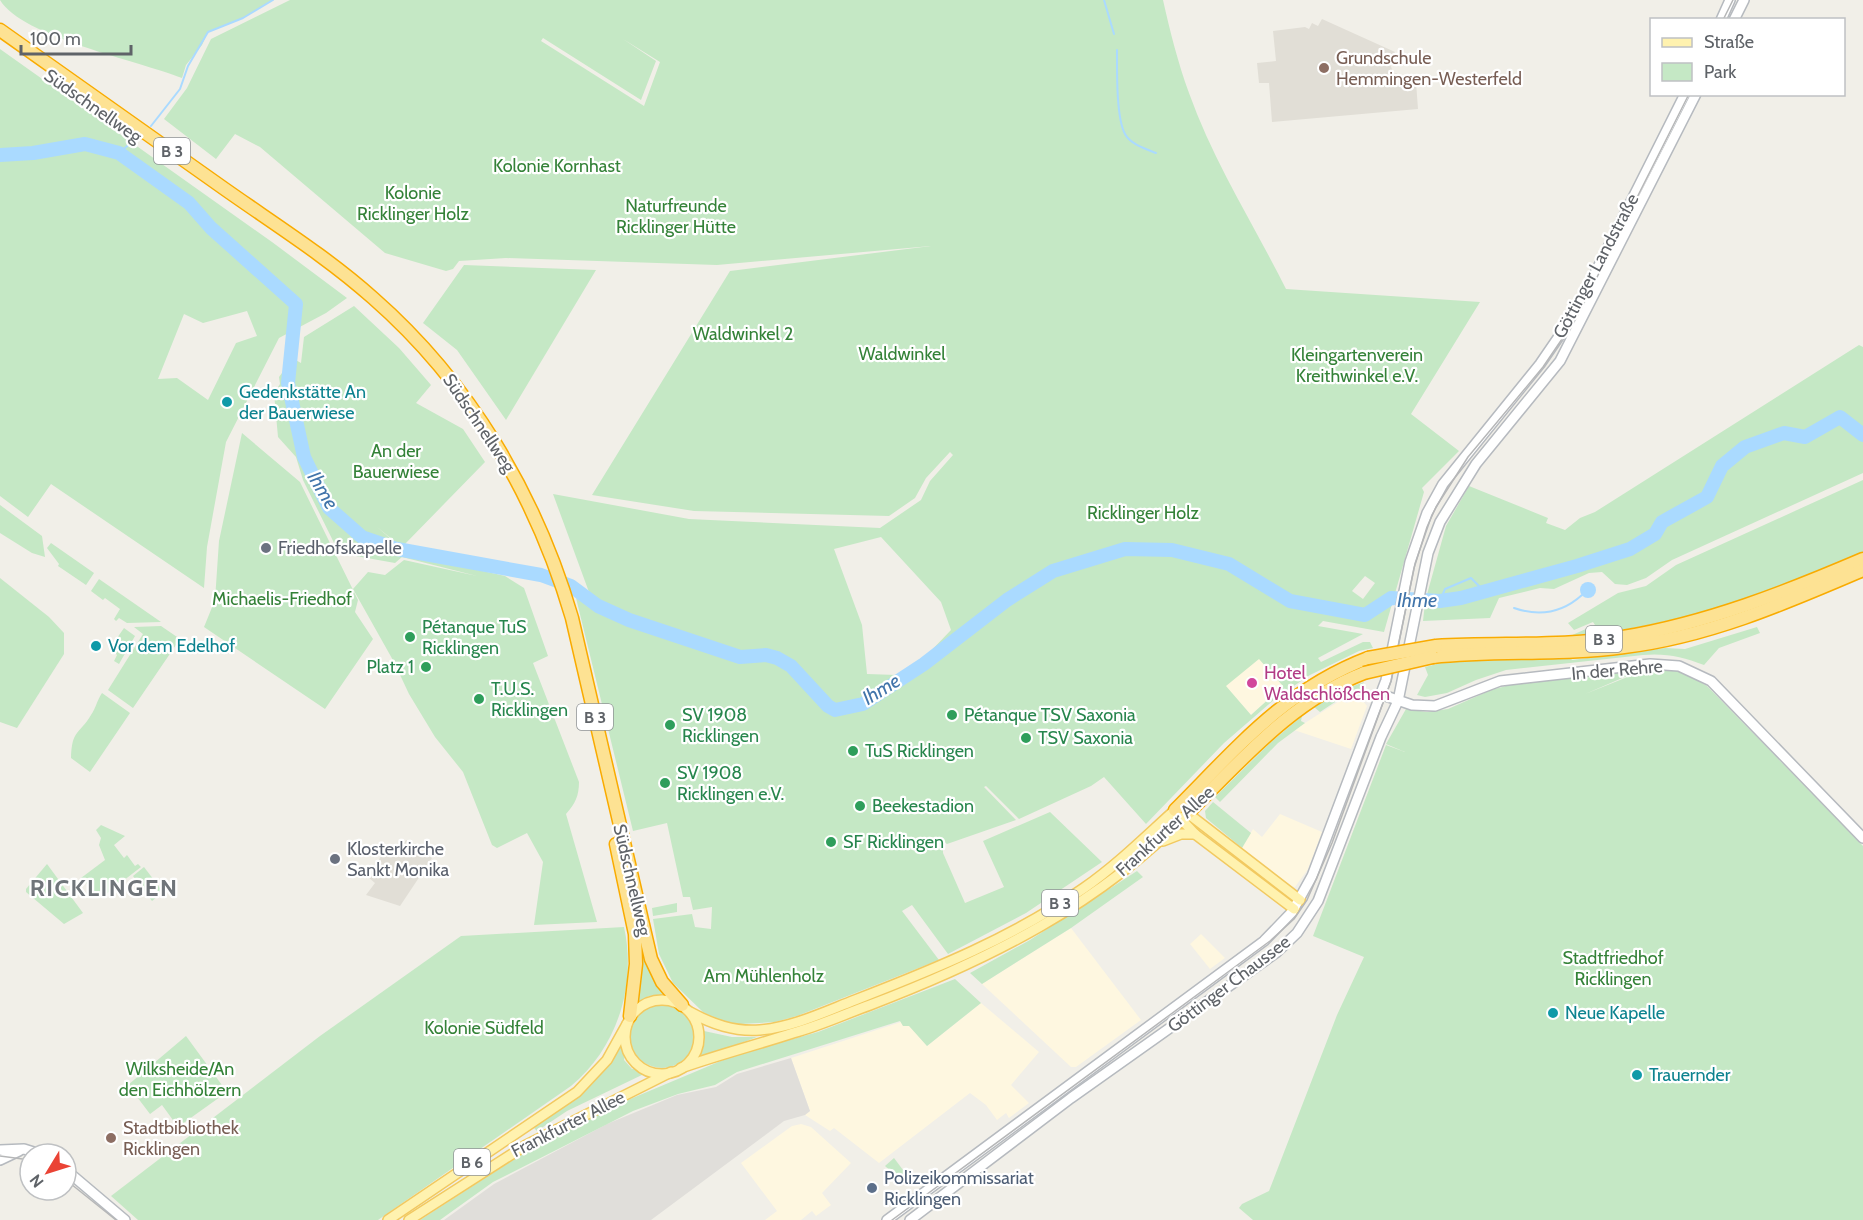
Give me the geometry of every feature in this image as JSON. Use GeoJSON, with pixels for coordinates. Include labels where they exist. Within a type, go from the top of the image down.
{"type":"FeatureCollection","features":[{"type":"Feature","properties":{"kind":"highway","name":"Südschnellweg"},"geometry":{"type":"LineString","coordinates":[[0,30],[340,276],[369,300],[425,362],[476,427],[520,503],[555,575],[564,604],[640,932],[656,972],[686,1009]]}},
{"type":"Feature","properties":{"kind":"highway","name":"Südschnellweg"},"geometry":{"type":"LineString","coordinates":[[0,40],[340,276]]}},
{"type":"Feature","properties":{"kind":"highway","name":"B 3"},"geometry":{"type":"LineString","coordinates":[[1211,781],[1285,702],[1333,672],[1368,658],[1584,641],[1668,628],[1758,601],[1863,559]]}},
{"type":"Feature","properties":{"kind":"highway","name":"B 3"},"geometry":{"type":"LineString","coordinates":[[1434,651],[1482,653],[1582,651],[1661,641],[1752,615],[1863,570]]}},
{"type":"Feature","properties":{"kind":"highway","name":"Frankfurter Allee"},"geometry":{"type":"LineString","coordinates":[[1182,814],[1211,781],[1312,699],[1364,673],[1434,651]]}},
{"type":"Feature","properties":{"kind":"highway","name":"Südschnellweg"},"geometry":{"type":"LineString","coordinates":[[629,1020],[640,932]]}},
{"type":"Feature","properties":{"kind":"main road"},"geometry":{"type":"LineString","coordinates":[[1182,814],[1300,900]]}},
{"type":"Feature","properties":{"kind":"main road"},"geometry":{"type":"LineString","coordinates":[[1182,814],[1196,834],[1294,909]]}},
{"type":"Feature","properties":{"kind":"main road","name":"Frankfurter Allee"},"geometry":{"type":"LineString","coordinates":[[959,964],[1050,922],[1101,888],[1159,842],[1182,814]]}},
{"type":"Feature","properties":{"kind":"main road","name":"Frankfurter Allee"},"geometry":{"type":"LineString","coordinates":[[959,964],[1085,887],[1182,814]]}},
{"type":"Feature","properties":{"kind":"main road"},"geometry":{"type":"LineString","coordinates":[[1159,842],[1181,834],[1196,834]]}},
{"type":"Feature","properties":{"kind":"main road","name":"B 3"},"geometry":{"type":"LineString","coordinates":[[946,970],[777,1028],[733,1029],[710,1022],[663,1000],[654,1000],[645,1004],[629,1020],[626,1044],[635,1061],[651,1072],[670,1072],[750,1044],[795,1033],[946,970],[959,964]]}},
{"type":"Feature","properties":{"kind":"main road","name":"B 3"},"geometry":{"type":"LineString","coordinates":[[681,1068],[695,1053],[699,1042],[696,1021],[686,1009]]}},
{"type":"Feature","properties":{"kind":"main road","name":"Frankfurter Allee"},"geometry":{"type":"LineString","coordinates":[[388,1220],[577,1092],[607,1060],[629,1020]]}},
{"type":"Feature","properties":{"kind":"main road","name":"Frankfurter Allee"},"geometry":{"type":"LineString","coordinates":[[409,1220],[526,1144],[670,1072]]}},
{"type":"Feature","properties":{"kind":"street"},"geometry":{"type":"LineString","coordinates":[[1722,18],[1730,0]]}},
{"type":"Feature","properties":{"kind":"street"},"geometry":{"type":"LineString","coordinates":[[1735,18],[1744,0]]}},
{"type":"Feature","properties":{"kind":"street","name":"Göttinger Landstraße"},"geometry":{"type":"LineString","coordinates":[[1418,534],[1426,513],[1443,484],[1546,357],[1575,313],[1684,96]]}},
{"type":"Feature","properties":{"kind":"street","name":"Göttinger Landstraße"},"geometry":{"type":"LineString","coordinates":[[1468,475],[1560,361],[1695,96]]}},
{"type":"Feature","properties":{"kind":"street","name":"Göttinger Chaussee"},"geometry":{"type":"LineString","coordinates":[[910,1220],[1071,1098],[1277,952],[1296,933],[1312,911],[1323,888],[1381,737],[1398,701],[1428,553],[1440,522],[1468,475]]}},
{"type":"Feature","properties":{"kind":"street","name":"Göttinger Chaussee"},"geometry":{"type":"LineString","coordinates":[[887,1220],[1264,941],[1294,909],[1312,876],[1380,694],[1392,655],[1405,584],[1418,534]]}},
{"type":"Feature","properties":{"kind":"street","name":"In der Rehre"},"geometry":{"type":"LineString","coordinates":[[1380,694],[1398,701],[1435,706],[1500,681],[1520,677],[1600,671],[1650,664],[1689,668],[1720,689],[1863,838]]}},
{"type":"Feature","properties":{"kind":"street"},"geometry":{"type":"LineString","coordinates":[[1294,909],[1305,914],[1312,911],[1300,900]]}},
{"type":"Feature","properties":{"kind":"street"},"geometry":{"type":"LineString","coordinates":[[0,1150],[18,1149]]}},
{"type":"Feature","properties":{"kind":"street"},"geometry":{"type":"LineString","coordinates":[[0,1160],[18,1152]]}},
{"type":"Feature","properties":{"kind":"street"},"geometry":{"type":"LineString","coordinates":[[78,1180],[125,1220]]}},
{"type":"Feature","properties":{"kind":"shaded area","name":"Grundschule Hemmingen-Westerfeld"},"geometry":{"type":"Polygon","coordinates":[[[1322,19],[1395,52],[1390,64],[1393,72],[1416,82],[1418,109],[1272,122],[1269,83],[1259,83],[1257,63],[1276,61],[1273,31],[1305,27],[1309,29],[1312,23],[1318,26],[1322,19]]]}},
{"type":"Feature","properties":{"kind":"shaded area"},"geometry":{"type":"Polygon","coordinates":[[[1259,658],[1284,685],[1251,715],[1225,686],[1259,658]]]}},
{"type":"Feature","properties":{"kind":"shaded area"},"geometry":{"type":"Polygon","coordinates":[[[1360,697],[1367,706],[1351,749],[1294,730],[1344,698],[1346,703],[1360,697]]]}},
{"type":"Feature","properties":{"kind":"shaded area"},"geometry":{"type":"Polygon","coordinates":[[[1280,814],[1322,832],[1308,869],[1295,887],[1286,885],[1242,848],[1253,829],[1262,837],[1280,814]]]}},
{"type":"Feature","properties":{"kind":"shaded area"},"geometry":{"type":"Polygon","coordinates":[[[406,840],[432,858],[400,906],[366,895],[375,883],[368,877],[388,845],[398,851],[406,840]]]}},
{"type":"Feature","properties":{"kind":"shaded area"},"geometry":{"type":"Polygon","coordinates":[[[1071,928],[1141,1020],[1076,1067],[1071,1067],[982,984],[1071,928]]]}},
{"type":"Feature","properties":{"kind":"shaded area"},"geometry":{"type":"Polygon","coordinates":[[[1201,934],[1225,958],[1210,969],[1190,944],[1201,934]]]}},
{"type":"Feature","properties":{"kind":"shaded area"},"geometry":{"type":"Polygon","coordinates":[[[981,1003],[1039,1052],[1011,1085],[1029,1103],[1009,1118],[1006,1113],[997,1120],[986,1105],[970,1093],[879,1163],[834,1128],[830,1131],[805,1115],[810,1111],[791,1058],[901,1022],[903,1026],[909,1025],[927,1046],[981,1003]]]}},
{"type":"Feature","properties":{"kind":"shaded area"},"geometry":{"type":"Polygon","coordinates":[[[791,1058],[810,1111],[805,1115],[784,1121],[651,1220],[444,1220],[494,1184],[607,1124],[677,1095],[716,1087],[737,1074],[791,1058]]]}},
{"type":"Feature","properties":{"kind":"shaded area"},"geometry":{"type":"Polygon","coordinates":[[[801,1124],[811,1127],[851,1163],[822,1193],[831,1205],[816,1216],[812,1211],[801,1220],[765,1220],[777,1211],[741,1163],[792,1126],[801,1124]]]}},
{"type":"Feature","properties":{"kind":"green space"},"geometry":{"type":"Polygon","coordinates":[[[0,0],[273,0],[243,18],[208,32],[202,45],[186,65],[182,78],[56,36],[12,13],[0,0]]]}},
{"type":"Feature","properties":{"kind":"green space"},"geometry":{"type":"Polygon","coordinates":[[[290,0],[1163,0],[1181,70],[1199,119],[1222,168],[1286,289],[1480,302],[1411,414],[1459,451],[1422,488],[1424,492],[1384,632],[1323,621],[1318,626],[1363,634],[1318,658],[1321,662],[1363,642],[1370,642],[1373,648],[1359,651],[1310,675],[1276,698],[1224,743],[1146,824],[1104,777],[1091,786],[1019,819],[986,786],[984,787],[1016,820],[947,844],[943,841],[943,853],[965,903],[1004,887],[983,841],[1050,812],[1102,862],[1026,913],[948,954],[912,905],[902,911],[939,960],[797,1016],[775,1022],[740,1024],[722,1022],[703,1012],[673,983],[659,954],[653,919],[692,914],[695,927],[711,929],[712,907],[693,910],[690,897],[683,897],[667,823],[633,831],[576,598],[593,603],[553,494],[689,519],[880,528],[921,500],[930,481],[953,455],[950,452],[926,478],[915,498],[889,516],[694,511],[592,495],[730,271],[931,246],[717,265],[506,258],[459,261],[453,269],[446,271],[385,253],[260,147],[235,134],[216,159],[164,119],[187,88],[211,39],[290,0]],[[543,38],[541,41],[644,106],[660,62],[623,39],[656,61],[641,100],[543,38]],[[881,537],[834,549],[862,625],[867,674],[897,675],[926,656],[951,630],[941,602],[881,537]],[[1365,576],[1352,591],[1363,599],[1375,583],[1365,576]],[[1259,659],[1226,686],[1251,715],[1283,686],[1259,659]]]}},
{"type":"Feature","properties":{"kind":"green space"},"geometry":{"type":"Polygon","coordinates":[[[0,49],[347,298],[326,313],[279,338],[226,442],[207,547],[204,588],[51,484],[28,517],[0,496],[0,49]],[[247,311],[203,323],[184,314],[158,379],[177,378],[208,400],[236,343],[257,336],[247,311]]]}},
{"type":"Feature","properties":{"kind":"green space"},"geometry":{"type":"Polygon","coordinates":[[[464,265],[596,270],[506,420],[457,350],[423,323],[464,265]]]}},
{"type":"Feature","properties":{"kind":"green space","name":"An der Bauerwiese"},"geometry":{"type":"Polygon","coordinates":[[[354,306],[399,348],[431,385],[416,403],[463,429],[485,462],[405,544],[398,544],[377,527],[398,545],[405,546],[403,549],[363,535],[330,506],[305,456],[289,383],[292,358],[301,363],[304,337],[354,306]]]}},
{"type":"Feature","properties":{"kind":"green space"},"geometry":{"type":"Polygon","coordinates":[[[1859,345],[1863,347],[1863,473],[1672,560],[1646,578],[1627,585],[1615,584],[1602,572],[1589,573],[1554,589],[1540,588],[1499,598],[1490,618],[1423,621],[1425,603],[1444,603],[1481,595],[1604,559],[1603,556],[1460,596],[1426,598],[1446,526],[1469,486],[1548,518],[1546,523],[1565,530],[1580,518],[1595,512],[1859,345]]]}},
{"type":"Feature","properties":{"kind":"green space","name":"T.U.S. Ricklingen"},"geometry":{"type":"Polygon","coordinates":[[[288,365],[286,384],[302,458],[328,509],[361,539],[403,553],[505,576],[524,588],[548,656],[533,663],[579,782],[576,800],[566,814],[597,922],[534,925],[543,862],[527,833],[497,848],[492,845],[463,772],[435,737],[409,694],[394,662],[353,589],[368,572],[385,575],[404,560],[477,576],[402,557],[395,563],[339,553],[303,480],[296,457],[278,437],[274,393],[280,384],[279,377],[288,365]]]}},
{"type":"Feature","properties":{"kind":"green space","name":"Michaelis-Friedhof"},"geometry":{"type":"Polygon","coordinates":[[[242,433],[300,482],[358,600],[355,612],[373,639],[325,709],[204,627],[215,600],[219,541],[242,433]]]}},
{"type":"Feature","properties":{"kind":"green space"},"geometry":{"type":"Polygon","coordinates":[[[1863,480],[1863,553],[1792,582],[1720,607],[1646,625],[1570,636],[1595,625],[1593,622],[1574,630],[1568,623],[1618,593],[1646,586],[1676,565],[1863,480]]]}},
{"type":"Feature","properties":{"kind":"green space"},"geometry":{"type":"Polygon","coordinates":[[[0,505],[42,536],[45,557],[32,553],[0,533],[0,505]]]}},
{"type":"Feature","properties":{"kind":"green space"},"geometry":{"type":"Polygon","coordinates":[[[51,543],[94,573],[86,585],[58,566],[59,564],[47,548],[51,543]]]}},
{"type":"Feature","properties":{"kind":"green space"},"geometry":{"type":"Polygon","coordinates":[[[0,578],[49,617],[64,633],[64,654],[17,728],[0,722],[0,578]]]}},
{"type":"Feature","properties":{"kind":"green space"},"geometry":{"type":"Polygon","coordinates":[[[99,579],[161,622],[127,623],[119,618],[116,621],[114,619],[120,609],[91,591],[99,579]]]}},
{"type":"Feature","properties":{"kind":"green space"},"geometry":{"type":"Polygon","coordinates":[[[161,626],[180,639],[133,708],[108,690],[143,634],[134,627],[161,626]]]}},
{"type":"Feature","properties":{"kind":"green space"},"geometry":{"type":"Polygon","coordinates":[[[1757,627],[1760,633],[1719,648],[1704,665],[1674,656],[1643,655],[1506,670],[1447,693],[1425,697],[1417,695],[1428,675],[1425,667],[1445,662],[1570,657],[1572,660],[1665,648],[1685,649],[1757,627]]]}},
{"type":"Feature","properties":{"kind":"green space"},"geometry":{"type":"Polygon","coordinates":[[[124,628],[135,636],[119,664],[114,661],[117,655],[115,653],[123,642],[117,638],[124,628]]]}},
{"type":"Feature","properties":{"kind":"green space","name":"Stadtfriedhof Ricklingen"},"geometry":{"type":"Polygon","coordinates":[[[1641,670],[1585,694],[1645,670],[1648,673],[1646,670],[1681,671],[1707,686],[1863,846],[1863,1220],[1253,1220],[1239,1208],[1242,1204],[1269,1191],[1337,1015],[1364,957],[1313,936],[1386,745],[1405,752],[1386,744],[1406,709],[1427,712],[1448,709],[1491,690],[1521,682],[1641,670]]]}},
{"type":"Feature","properties":{"kind":"green space"},"geometry":{"type":"Polygon","coordinates":[[[1364,682],[1359,692],[1344,696],[1320,712],[1314,707],[1348,688],[1364,682]]]}},
{"type":"Feature","properties":{"kind":"green space"},"geometry":{"type":"Polygon","coordinates":[[[102,693],[130,713],[90,772],[71,758],[73,742],[93,712],[102,693]]]}},
{"type":"Feature","properties":{"kind":"green space"},"geometry":{"type":"Polygon","coordinates":[[[1302,716],[1301,721],[1305,723],[1278,743],[1220,802],[1215,797],[1270,743],[1302,716]]]}},
{"type":"Feature","properties":{"kind":"green space"},"geometry":{"type":"Polygon","coordinates":[[[1213,802],[1251,833],[1242,848],[1206,818],[1205,811],[1213,802]]]}},
{"type":"Feature","properties":{"kind":"green space"},"geometry":{"type":"Polygon","coordinates":[[[101,825],[125,836],[114,845],[124,858],[127,855],[135,866],[138,864],[141,867],[101,898],[81,878],[105,860],[99,845],[101,838],[96,830],[101,825]]]}},
{"type":"Feature","properties":{"kind":"green space"},"geometry":{"type":"Polygon","coordinates":[[[47,864],[83,913],[64,924],[26,892],[26,889],[47,864]]]}},
{"type":"Feature","properties":{"kind":"green space"},"geometry":{"type":"Polygon","coordinates":[[[144,867],[163,892],[152,901],[133,876],[144,867]]]}},
{"type":"Feature","properties":{"kind":"green space"},"geometry":{"type":"Polygon","coordinates":[[[1137,871],[1143,877],[1071,928],[982,984],[970,973],[1030,940],[1137,871]]]}},
{"type":"Feature","properties":{"kind":"green space"},"geometry":{"type":"Polygon","coordinates":[[[677,903],[677,912],[653,916],[652,908],[677,903]]]}},
{"type":"Feature","properties":{"kind":"green space","name":"Kolonie Südfeld"},"geometry":{"type":"Polygon","coordinates":[[[624,927],[628,971],[620,1014],[601,1053],[587,1071],[571,1086],[378,1220],[138,1220],[111,1196],[320,1036],[461,936],[624,927]]]}},
{"type":"Feature","properties":{"kind":"green space"},"geometry":{"type":"Polygon","coordinates":[[[642,947],[657,983],[665,995],[649,996],[638,1002],[642,947]]]}},
{"type":"Feature","properties":{"kind":"green space"},"geometry":{"type":"Polygon","coordinates":[[[955,979],[981,1003],[927,1046],[909,1026],[903,1026],[900,1021],[737,1072],[715,1085],[678,1094],[633,1111],[493,1182],[440,1220],[420,1220],[530,1149],[616,1105],[735,1055],[818,1032],[955,979]]]}},
{"type":"Feature","properties":{"kind":"green space"},"geometry":{"type":"Polygon","coordinates":[[[662,1004],[680,1010],[688,1018],[694,1036],[688,1054],[680,1062],[662,1068],[644,1062],[636,1054],[630,1036],[636,1018],[644,1010],[662,1004]]]}},
{"type":"Feature","properties":{"kind":"green space"},"geometry":{"type":"Polygon","coordinates":[[[704,1031],[732,1037],[757,1037],[696,1060],[702,1049],[704,1031]]]}},
{"type":"Feature","properties":{"kind":"green space","name":"Wilksheide/An den Eichhölzern"},"geometry":{"type":"Polygon","coordinates":[[[186,1036],[227,1092],[178,1127],[162,1105],[150,1114],[128,1085],[186,1036]]]}},
{"type":"Feature","properties":{"kind":"green space"},"geometry":{"type":"Polygon","coordinates":[[[620,1044],[625,1055],[624,1060],[632,1069],[637,1068],[644,1074],[567,1111],[537,1131],[534,1128],[596,1079],[620,1044]]]}},
{"type":"Feature","properties":{"kind":"green space"},"geometry":{"type":"Polygon","coordinates":[[[894,1158],[909,1178],[903,1182],[885,1166],[894,1158]]]}},
{"type":"Feature","properties":{"kind":"water"},"geometry":{"type":"Polygon","coordinates":[[[1588,582],[1594,584],[1596,590],[1594,596],[1588,598],[1582,596],[1580,590],[1582,584],[1588,582]]]}},
{"type":"Feature","properties":{"kind":"waterway"},"geometry":{"type":"LineString","coordinates":[[151,126],[180,89],[188,66],[208,32],[243,18],[273,0]]}},
{"type":"Feature","properties":{"kind":"waterway"},"geometry":{"type":"LineString","coordinates":[[1104,0],[1114,34]]}},
{"type":"Feature","properties":{"kind":"waterway"},"geometry":{"type":"LineString","coordinates":[[1117,50],[1120,117],[1125,134],[1139,146],[1156,153]]}},
{"type":"Feature","properties":{"kind":"waterway"},"geometry":{"type":"LineString","coordinates":[[119,153],[133,141]]}},
{"type":"Feature","properties":{"kind":"waterway","name":"Ihme"},"geometry":{"type":"LineString","coordinates":[[0,155],[33,153],[85,144],[119,153],[189,203],[211,228],[296,304],[288,383],[304,457],[329,508],[362,537],[397,549],[541,575],[571,586],[598,606],[629,620],[740,657],[766,655],[777,658],[791,666],[828,706],[835,710],[863,704],[924,664],[1007,600],[1053,571],[1125,549],[1172,550],[1229,564],[1290,601],[1365,615],[1391,598],[1440,601],[1461,598],[1630,549],[1655,534],[1662,522],[1707,497],[1722,466],[1745,447],[1784,433],[1805,437],[1840,417],[1863,435]]}},
{"type":"Feature","properties":{"kind":"waterway"},"geometry":{"type":"LineString","coordinates":[[1440,601],[1445,589],[1471,578],[1485,592]]}},
{"type":"Feature","properties":{"kind":"waterway"},"geometry":{"type":"LineString","coordinates":[[1514,608],[1524,611],[1550,612],[1567,606],[1582,595]]}},
{"type":"Feature","properties":{"kind":"tram line"},"geometry":{"type":"LineString","coordinates":[[1724,18],[1733,0]]}},
{"type":"Feature","properties":{"kind":"tram line"},"geometry":{"type":"LineString","coordinates":[[892,1220],[1270,941],[1294,919],[1307,900],[1332,843],[1391,681],[1414,568],[1436,507],[1468,457],[1543,367],[1577,317],[1688,96]]}},
{"type":"Feature","properties":{"kind":"tram line"},"geometry":{"type":"LineString","coordinates":[[0,1156],[18,1158]]}},
{"type":"Feature","properties":{"kind":"tram line"},"geometry":{"type":"LineString","coordinates":[[78,1190],[116,1220]]}},
{"type":"Feature","properties":{"kind":"place","name":"Grundschule Hemmingen-Westerfeld"},"geometry":{"type":"Point","coordinates":[1324,68]}},
{"type":"Feature","properties":{"kind":"place","name":"Gedenkstätte An der Bauerwiese"},"geometry":{"type":"Point","coordinates":[227,402]}},
{"type":"Feature","properties":{"kind":"place","name":"Friedhofskapelle"},"geometry":{"type":"Point","coordinates":[266,548]}},
{"type":"Feature","properties":{"kind":"place","name":"Pétanque TuS Ricklingen"},"geometry":{"type":"Point","coordinates":[410,637]}},
{"type":"Feature","properties":{"kind":"place","name":"Vor dem Edelhof"},"geometry":{"type":"Point","coordinates":[96,646]}},
{"type":"Feature","properties":{"kind":"place","name":"Platz 1"},"geometry":{"type":"Point","coordinates":[426,667]}},
{"type":"Feature","properties":{"kind":"place","name":"Hotel Waldschlößchen"},"geometry":{"type":"Point","coordinates":[1252,683]}},
{"type":"Feature","properties":{"kind":"place","name":"T.U.S. Ricklingen"},"geometry":{"type":"Point","coordinates":[479,699]}},
{"type":"Feature","properties":{"kind":"place","name":"Pétanque TSV Saxonia"},"geometry":{"type":"Point","coordinates":[952,715]}},
{"type":"Feature","properties":{"kind":"place","name":"SV 1908 Ricklingen"},"geometry":{"type":"Point","coordinates":[670,725]}},
{"type":"Feature","properties":{"kind":"place","name":"TSV Saxonia"},"geometry":{"type":"Point","coordinates":[1026,738]}},
{"type":"Feature","properties":{"kind":"place","name":"TuS Ricklingen"},"geometry":{"type":"Point","coordinates":[853,751]}},
{"type":"Feature","properties":{"kind":"place","name":"SV 1908 Ricklingen e.V."},"geometry":{"type":"Point","coordinates":[665,783]}},
{"type":"Feature","properties":{"kind":"place","name":"Beekestadion"},"geometry":{"type":"Point","coordinates":[860,806]}},
{"type":"Feature","properties":{"kind":"place","name":"SF Ricklingen"},"geometry":{"type":"Point","coordinates":[831,842]}},
{"type":"Feature","properties":{"kind":"place","name":"Klosterkirche Sankt Monika"},"geometry":{"type":"Point","coordinates":[335,859]}},
{"type":"Feature","properties":{"kind":"place","name":"Neue Kapelle"},"geometry":{"type":"Point","coordinates":[1553,1013]}},
{"type":"Feature","properties":{"kind":"place","name":"Trauernder"},"geometry":{"type":"Point","coordinates":[1637,1075]}},
{"type":"Feature","properties":{"kind":"place","name":"Stadtbibliothek Ricklingen"},"geometry":{"type":"Point","coordinates":[111,1138]}},
{"type":"Feature","properties":{"kind":"place","name":"Polizeikommissariat Ricklingen"},"geometry":{"type":"Point","coordinates":[872,1188]}},
{"type":"Feature","properties":{"kind":"district","name":"RICKLINGEN"},"geometry":{"type":"Point","coordinates":[104,888]}},
{"type":"Feature","properties":{"kind":"park label","name":"Kolonie Kornhast"},"geometry":{"type":"Point","coordinates":[557,166]}},
{"type":"Feature","properties":{"kind":"park label","name":"Kolonie Ricklinger Holz"},"geometry":{"type":"Point","coordinates":[413,203]}},
{"type":"Feature","properties":{"kind":"park label","name":"Naturfreunde Ricklinger Hütte"},"geometry":{"type":"Point","coordinates":[676,216]}},
{"type":"Feature","properties":{"kind":"park label","name":"Waldwinkel 2"},"geometry":{"type":"Point","coordinates":[743,334]}},
{"type":"Feature","properties":{"kind":"park label","name":"Waldwinkel"},"geometry":{"type":"Point","coordinates":[902,354]}},
{"type":"Feature","properties":{"kind":"park label","name":"Kleingartenverein Kreithwinkel e.V."},"geometry":{"type":"Point","coordinates":[1357,365]}},
{"type":"Feature","properties":{"kind":"park label","name":"Ricklinger Holz"},"geometry":{"type":"Point","coordinates":[1143,513]}},
{"type":"Feature","properties":{"kind":"park label","name":"Am Mühlenholz"},"geometry":{"type":"Point","coordinates":[764,976]}}]}
